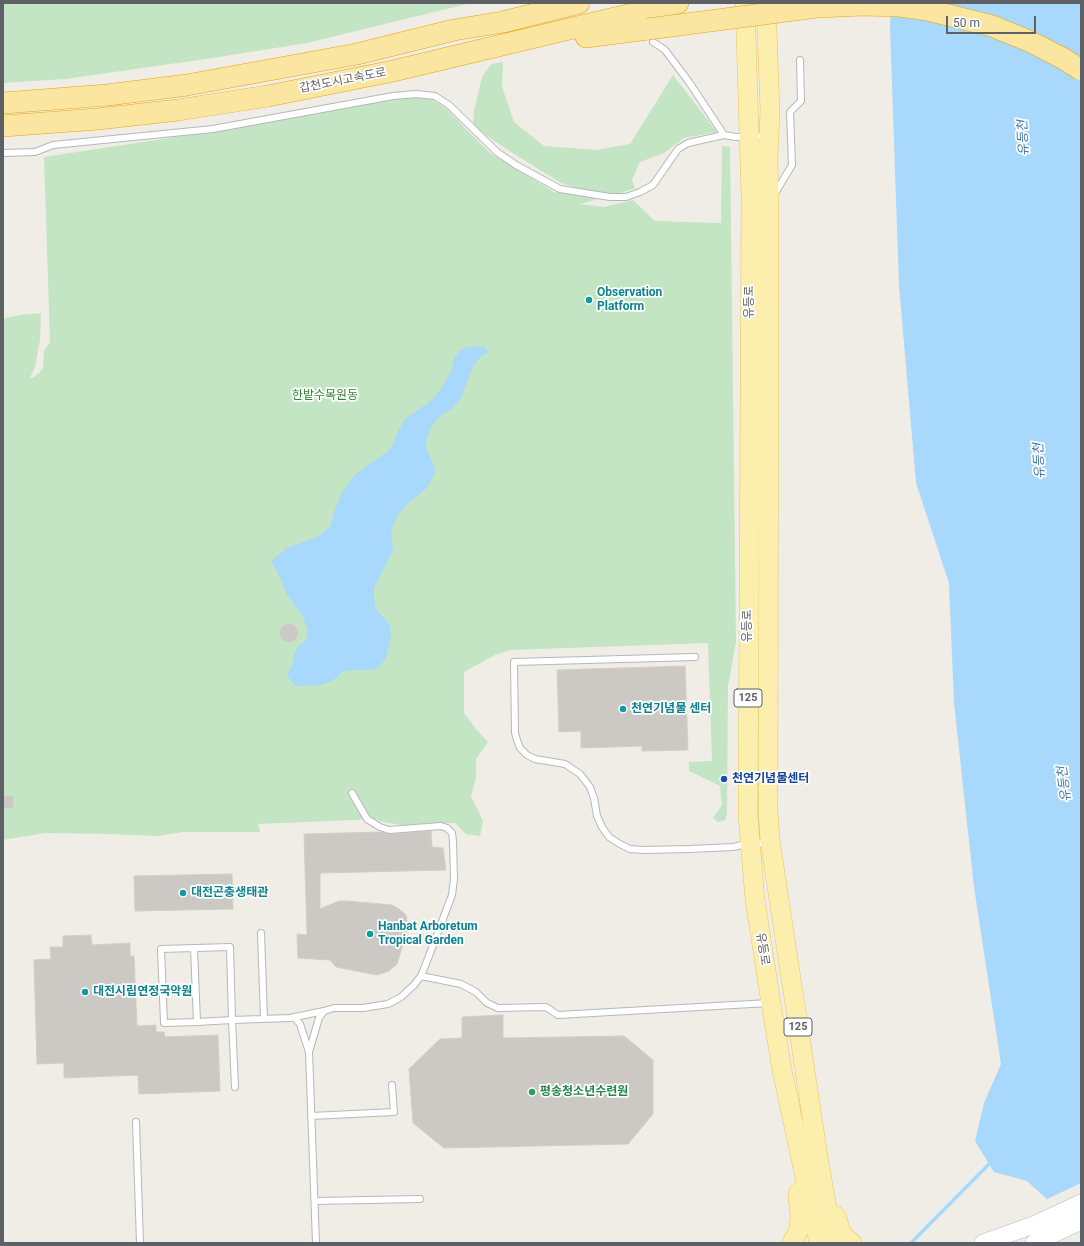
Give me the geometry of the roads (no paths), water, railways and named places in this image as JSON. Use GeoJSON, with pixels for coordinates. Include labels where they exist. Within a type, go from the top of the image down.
{"type":"FeatureCollection","features":[{"type":"Feature","properties":{"kind":"highway"},"geometry":{"type":"LineString","coordinates":[[454,30],[534,3]]}},
{"type":"Feature","properties":{"kind":"highway","name":"갑천도시고속도로"},"geometry":{"type":"LineString","coordinates":[[3,103],[107,95],[187,85],[357,54],[454,30],[503,22],[579,3]]}},
{"type":"Feature","properties":{"kind":"highway"},"geometry":{"type":"LineString","coordinates":[[648,27],[678,3]]}},
{"type":"Feature","properties":{"kind":"highway"},"geometry":{"type":"LineString","coordinates":[[648,27],[817,7],[863,5],[900,6],[928,10],[992,26],[1029,41],[1064,59],[1081,70]]}},
{"type":"Feature","properties":{"kind":"highway","name":"갑천도시고속도로"},"geometry":{"type":"LineString","coordinates":[[3,126],[98,119],[178,110],[284,92],[392,71],[461,55],[648,27]]}},
{"type":"Feature","properties":{"kind":"main road","name":"유등로"},"geometry":{"type":"LineString","coordinates":[[745,3],[751,202],[747,785],[751,845],[755,900],[782,1070],[835,1243]]}},
{"type":"Feature","properties":{"kind":"main road","name":"유등로"},"geometry":{"type":"LineString","coordinates":[[766,3],[770,111],[768,158],[768,811],[770,843],[813,1175],[819,1243]]}},
{"type":"Feature","properties":{"kind":"main road"},"geometry":{"type":"LineString","coordinates":[[792,1243],[799,1229],[800,1216],[798,1196],[813,1175],[842,1234],[852,1243]]}},
{"type":"Feature","properties":{"kind":"main road"},"geometry":{"type":"LineString","coordinates":[[983,1243],[1036,1224],[1081,1202]]}},
{"type":"Feature","properties":{"kind":"main road"},"geometry":{"type":"LineString","coordinates":[[1034,1243],[1081,1221]]}},
{"type":"Feature","properties":{"kind":"lane"},"geometry":{"type":"LineString","coordinates":[[648,27],[689,82],[724,136]]}},
{"type":"Feature","properties":{"kind":"lane"},"geometry":{"type":"LineString","coordinates":[[769,201],[792,165],[790,112],[801,101],[800,60]]}},
{"type":"Feature","properties":{"kind":"lane"},"geometry":{"type":"LineString","coordinates":[[3,153],[35,152],[53,145],[213,128],[393,96],[416,94],[434,96],[449,105],[497,152],[516,165],[560,189],[610,197],[626,197],[654,185],[678,149],[688,142],[724,136],[736,137],[749,142],[769,136]]}},
{"type":"Feature","properties":{"kind":"lane"},"geometry":{"type":"LineString","coordinates":[[695,657],[514,662],[515,733],[520,748],[527,755],[535,759],[565,764],[580,774],[590,787],[594,798],[597,816],[602,827],[609,837],[630,849],[644,850],[733,847],[770,843]]}},
{"type":"Feature","properties":{"kind":"lane"},"geometry":{"type":"LineString","coordinates":[[235,1087],[232,1020],[230,946],[161,949],[164,1023],[197,1022],[232,1020],[290,1018],[334,1008],[363,1008],[388,1004],[401,997],[421,976],[452,895],[454,872],[452,833],[448,828],[441,826],[389,830],[380,827],[367,820],[352,793]]}},
{"type":"Feature","properties":{"kind":"lane"},"geometry":{"type":"LineString","coordinates":[[261,933],[264,1019]]}},
{"type":"Feature","properties":{"kind":"lane"},"geometry":{"type":"LineString","coordinates":[[194,948],[197,1022]]}},
{"type":"Feature","properties":{"kind":"lane"},"geometry":{"type":"LineString","coordinates":[[421,976],[461,984],[476,992],[487,1003],[498,1008],[546,1006],[558,1015],[771,1003]]}},
{"type":"Feature","properties":{"kind":"lane"},"geometry":{"type":"LineString","coordinates":[[309,1052],[319,1018],[324,1011]]}},
{"type":"Feature","properties":{"kind":"lane"},"geometry":{"type":"LineString","coordinates":[[294,1017],[300,1024],[309,1052],[316,1243]]}},
{"type":"Feature","properties":{"kind":"lane"},"geometry":{"type":"LineString","coordinates":[[311,1116],[394,1112],[392,1085]]}},
{"type":"Feature","properties":{"kind":"lane"},"geometry":{"type":"LineString","coordinates":[[136,1122],[140,1243]]}},
{"type":"Feature","properties":{"kind":"lane"},"geometry":{"type":"LineString","coordinates":[[314,1201],[420,1199]]}},
{"type":"Feature","properties":{"kind":"water","name":"유등천"},"geometry":{"type":"Polygon","coordinates":[[[891,3],[1081,3],[1081,1230],[1027,1181],[994,1172],[975,1141],[984,1103],[1001,1064],[974,887],[954,703],[949,583],[916,483],[899,285],[890,27],[891,3]]]}},
{"type":"Feature","properties":{"kind":"water"},"geometry":{"type":"Polygon","coordinates":[[[473,346],[484,347],[489,352],[480,357],[472,368],[459,401],[450,410],[440,416],[431,427],[426,440],[427,450],[434,465],[435,473],[427,488],[405,506],[397,517],[391,534],[393,550],[374,588],[376,609],[389,624],[391,634],[386,658],[379,667],[373,670],[352,670],[342,672],[332,681],[319,685],[295,686],[287,674],[292,667],[295,652],[299,645],[306,641],[308,630],[303,617],[287,595],[282,581],[271,561],[287,548],[317,537],[330,527],[341,494],[356,474],[392,448],[396,435],[405,419],[432,400],[442,387],[451,371],[454,358],[461,349],[473,346]]]}},
{"type":"Feature","properties":{"kind":"waterway"},"geometry":{"type":"LineString","coordinates":[[911,1243],[992,1161]]}},
{"type":"Feature","properties":{"kind":"place","name":"Observation Platform"},"geometry":{"type":"Point","coordinates":[589,300]}},
{"type":"Feature","properties":{"kind":"place","name":"천연기념물 센터"},"geometry":{"type":"Point","coordinates":[623,709]}},
{"type":"Feature","properties":{"kind":"place","name":"천연기념물센터"},"geometry":{"type":"Point","coordinates":[724,779]}},
{"type":"Feature","properties":{"kind":"place","name":"대전곤충생태관"},"geometry":{"type":"Point","coordinates":[183,893]}},
{"type":"Feature","properties":{"kind":"place","name":"Hanbat Arboretum Tropical Garden"},"geometry":{"type":"Point","coordinates":[370,934]}},
{"type":"Feature","properties":{"kind":"place","name":"대전시립연정국악원"},"geometry":{"type":"Point","coordinates":[85,992]}},
{"type":"Feature","properties":{"kind":"place","name":"평송청소년수련원"},"geometry":{"type":"Point","coordinates":[532,1092]}},
{"type":"Feature","properties":{"kind":"park label","name":"한밭수목원동"},"geometry":{"type":"Point","coordinates":[325,396]}}]}
